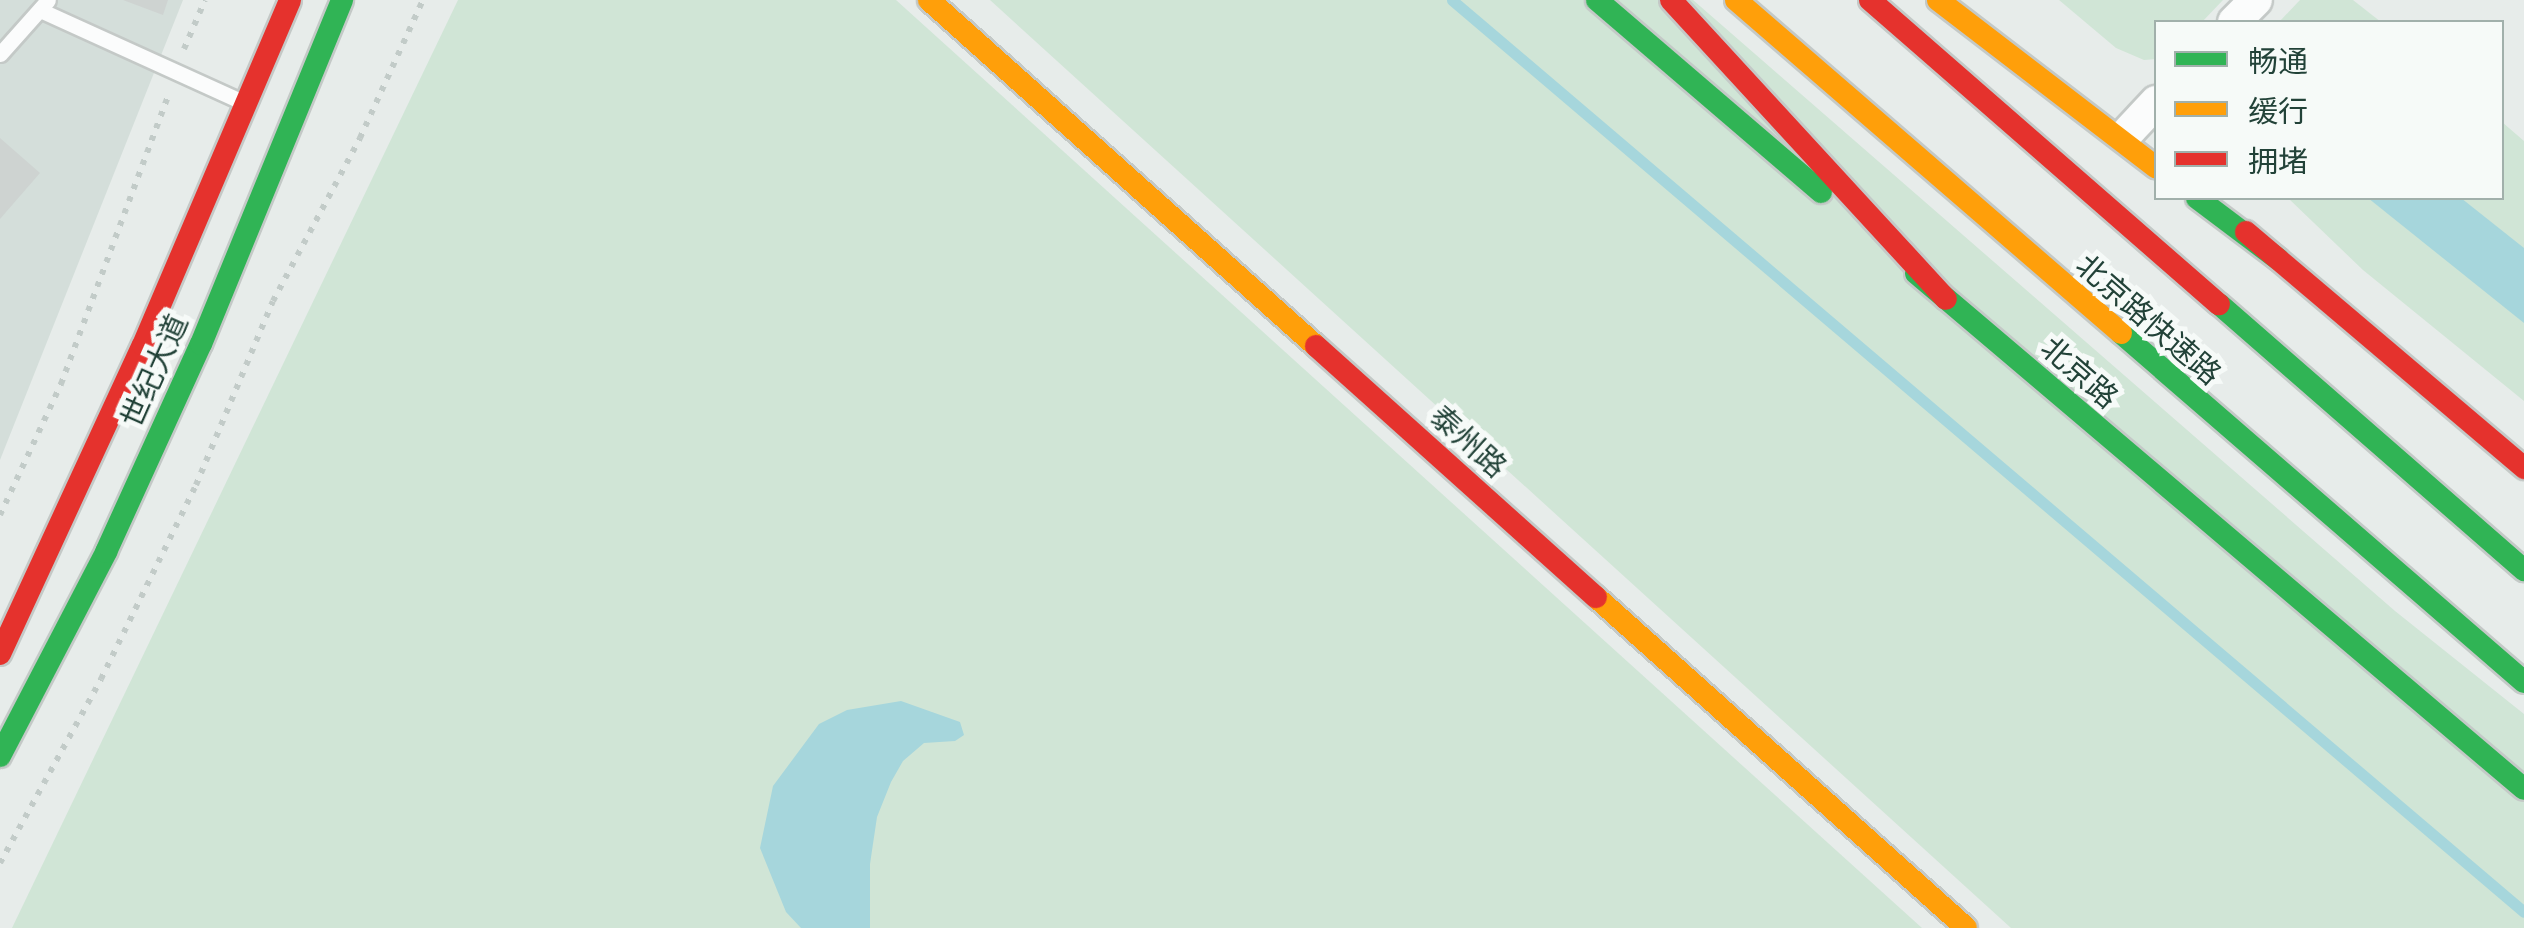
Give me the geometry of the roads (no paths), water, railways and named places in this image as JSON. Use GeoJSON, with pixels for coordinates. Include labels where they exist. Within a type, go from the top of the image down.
{"type":"FeatureCollection","features":[{"type":"Feature","properties":{"kind":"main road","name":"世纪大道"},"geometry":{"type":"LineString","coordinates":[[0,654],[155,338],[290,0]]}},
{"type":"Feature","properties":{"kind":"main road","name":"世纪大道"},"geometry":{"type":"LineString","coordinates":[[0,756],[106,552],[187,352],[342,0]]}},
{"type":"Feature","properties":{"kind":"main road","name":"泰州路"},"geometry":{"type":"LineString","coordinates":[[930,0],[1966,928]]}},
{"type":"Feature","properties":{"kind":"main road","name":"北京路"},"geometry":{"type":"LineString","coordinates":[[1596,0],[2524,790]]}},
{"type":"Feature","properties":{"kind":"main road"},"geometry":{"type":"LineString","coordinates":[[1671,0],[1946,299]]}},
{"type":"Feature","properties":{"kind":"main road","name":"北京路快速路"},"geometry":{"type":"LineString","coordinates":[[1736,0],[2524,682]]}},
{"type":"Feature","properties":{"kind":"main road","name":"北京路快速路"},"geometry":{"type":"LineString","coordinates":[[1870,0],[2524,570]]}},
{"type":"Feature","properties":{"kind":"main road"},"geometry":{"type":"LineString","coordinates":[[1938,0],[2154,164]]}},
{"type":"Feature","properties":{"kind":"main road"},"geometry":{"type":"LineString","coordinates":[[1994,13],[2154,152]]}},
{"type":"Feature","properties":{"kind":"main road"},"geometry":{"type":"LineString","coordinates":[[2200,200],[2278,260]]}},
{"type":"Feature","properties":{"kind":"main road"},"geometry":{"type":"LineString","coordinates":[[2208,200],[2524,468]]}},
{"type":"Feature","properties":{"kind":"street"},"geometry":{"type":"LineString","coordinates":[[2236,20],[2256,0]]}},
{"type":"Feature","properties":{"kind":"street"},"geometry":{"type":"LineString","coordinates":[[2129,131],[2154,104]]}},
{"type":"Feature","properties":{"kind":"lane"},"geometry":{"type":"LineString","coordinates":[[0,54],[44,5],[246,103]]}},
{"type":"Feature","properties":{"kind":"water"},"geometry":{"type":"Polygon","coordinates":[[[2370,200],[2464,200],[2524,248],[2524,323],[2370,200]]]}},
{"type":"Feature","properties":{"kind":"water"},"geometry":{"type":"Polygon","coordinates":[[[901,701],[960,722],[964,735],[955,741],[924,743],[903,761],[891,782],[877,817],[870,864],[870,928],[801,928],[786,912],[760,848],[773,786],[819,724],[847,710],[901,701]]]}},
{"type":"Feature","properties":{"kind":"waterway"},"geometry":{"type":"LineString","coordinates":[[1452,0],[2524,912]]}}]}
